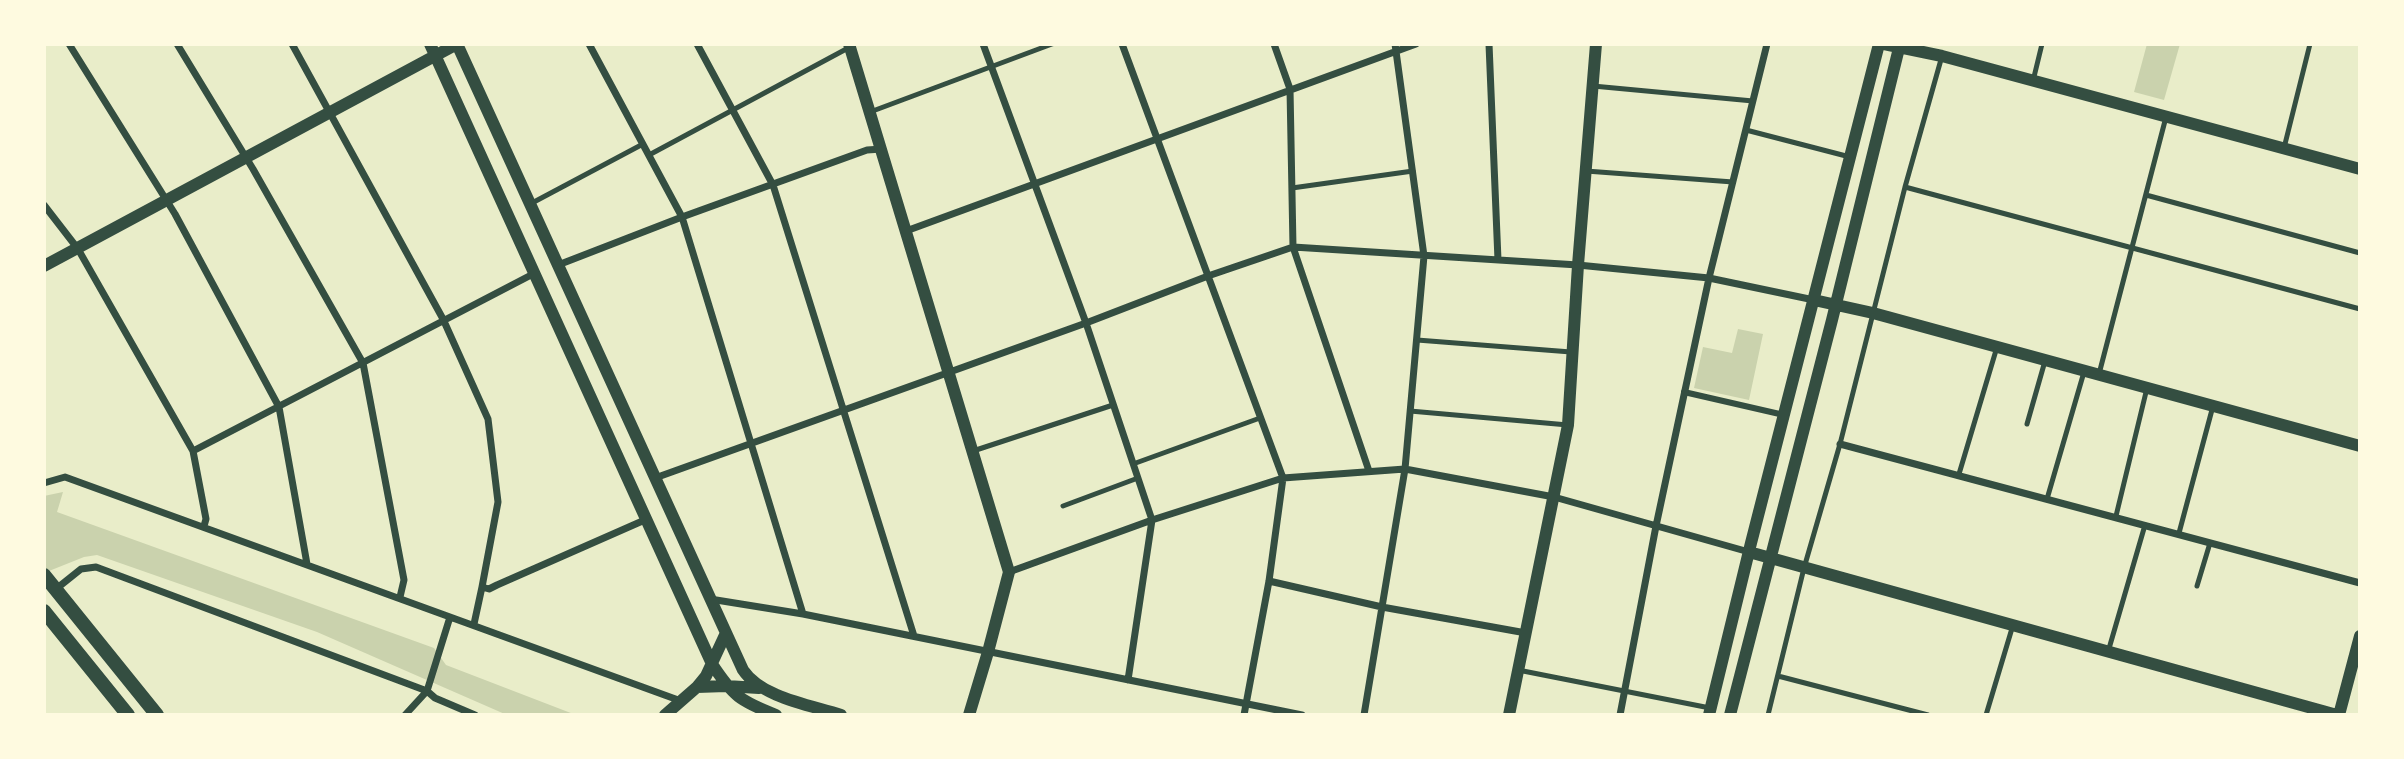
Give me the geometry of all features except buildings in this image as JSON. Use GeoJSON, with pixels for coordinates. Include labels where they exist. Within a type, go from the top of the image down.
{"type":"FeatureCollection","features":[{"type":"Feature","properties":{"kind":"main road"},"geometry":{"type":"LineString","coordinates":[[44,575],[157,715]]}},
{"type":"Feature","properties":{"kind":"main road"},"geometry":{"type":"LineString","coordinates":[[44,611],[128,715]]}},
{"type":"Feature","properties":{"kind":"street"},"geometry":{"type":"LineString","coordinates":[[69,44],[167,201],[279,407],[307,564]]}},
{"type":"Feature","properties":{"kind":"street"},"geometry":{"type":"LineString","coordinates":[[177,44],[247,158],[363,363],[404,580],[400,597]]}},
{"type":"Feature","properties":{"kind":"street"},"geometry":{"type":"LineString","coordinates":[[292,44],[443,319],[488,419],[498,502],[474,624]]}},
{"type":"Feature","properties":{"kind":"street"},"geometry":{"type":"LineString","coordinates":[[44,266],[331,113],[433,50],[457,44],[725,635],[743,670],[760,688]]}},
{"type":"Feature","properties":{"kind":"street"},"geometry":{"type":"LineString","coordinates":[[589,44],[682,217],[803,614]]}},
{"type":"Feature","properties":{"kind":"street"},"geometry":{"type":"LineString","coordinates":[[697,44],[773,185],[914,636]]}},
{"type":"Feature","properties":{"kind":"street"},"geometry":{"type":"LineString","coordinates":[[983,44],[1086,323],[1152,520],[1128,680]]}},
{"type":"Feature","properties":{"kind":"street"},"geometry":{"type":"LineString","coordinates":[[1122,44],[1283,478],[1269,581],[1244,715]]}},
{"type":"Feature","properties":{"kind":"street"},"geometry":{"type":"LineString","coordinates":[[1274,44],[1290,89],[1293,247],[1369,471]]}},
{"type":"Feature","properties":{"kind":"street"},"geometry":{"type":"LineString","coordinates":[[906,231],[1396,47],[1416,44]]}},
{"type":"Feature","properties":{"kind":"street"},"geometry":{"type":"LineString","coordinates":[[1489,44],[1498,260]]}},
{"type":"Feature","properties":{"kind":"street"},"geometry":{"type":"LineString","coordinates":[[1509,715],[1569,425],[1578,265],[1596,44]]}},
{"type":"Feature","properties":{"kind":"street"},"geometry":{"type":"LineString","coordinates":[[1620,715],[1656,526],[1709,278],[1768,44]]}},
{"type":"Feature","properties":{"kind":"street"},"geometry":{"type":"LineString","coordinates":[[1710,713],[1850,157],[1882,44],[1937,51],[2033,80],[2360,169]]}},
{"type":"Feature","properties":{"kind":"street"},"geometry":{"type":"LineString","coordinates":[[849,45],[1009,572],[969,715]]}},
{"type":"Feature","properties":{"kind":"street"},"geometry":{"type":"LineString","coordinates":[[1730,715],[1900,45]]}},
{"type":"Feature","properties":{"kind":"street"},"geometry":{"type":"LineString","coordinates":[[1364,715],[1405,469],[1424,256],[1396,47]]}},
{"type":"Feature","properties":{"kind":"street"},"geometry":{"type":"LineString","coordinates":[[433,50],[712,664],[734,695],[745,703],[776,715]]}},
{"type":"Feature","properties":{"kind":"street"},"geometry":{"type":"LineString","coordinates":[[558,265],[867,150],[882,149]]}},
{"type":"Feature","properties":{"kind":"street"},"geometry":{"type":"LineString","coordinates":[[44,205],[78,249],[192,451],[206,519],[204,526]]}},
{"type":"Feature","properties":{"kind":"street"},"geometry":{"type":"LineString","coordinates":[[655,478],[1293,247],[1578,265],[1709,278],[1873,313],[2360,446]]}},
{"type":"Feature","properties":{"kind":"street"},"geometry":{"type":"LineString","coordinates":[[192,451],[535,273]]}},
{"type":"Feature","properties":{"kind":"street"},"geometry":{"type":"LineString","coordinates":[[1684,392],[1784,415]]}},
{"type":"Feature","properties":{"kind":"street"},"geometry":{"type":"LineString","coordinates":[[1840,444],[2360,583]]}},
{"type":"Feature","properties":{"kind":"street"},"geometry":{"type":"LineString","coordinates":[[1009,572],[1152,520],[1283,478],[1405,469],[1554,498],[2338,715],[2360,636]]}},
{"type":"Feature","properties":{"kind":"street"},"geometry":{"type":"LineString","coordinates":[[44,483],[65,477],[681,701]]}},
{"type":"Feature","properties":{"kind":"street"},"geometry":{"type":"LineString","coordinates":[[482,587],[489,589],[647,519]]}},
{"type":"Feature","properties":{"kind":"street"},"geometry":{"type":"LineString","coordinates":[[56,589],[81,569],[96,567],[427,691],[435,698],[475,715]]}},
{"type":"Feature","properties":{"kind":"street"},"geometry":{"type":"LineString","coordinates":[[1269,581],[1382,607],[1526,633]]}},
{"type":"Feature","properties":{"kind":"street"},"geometry":{"type":"LineString","coordinates":[[709,598],[803,614],[1302,715]]}},
{"type":"Feature","properties":{"kind":"street"},"geometry":{"type":"LineString","coordinates":[[405,715],[427,691],[450,617]]}},
{"type":"Feature","properties":{"kind":"street"},"geometry":{"type":"LineString","coordinates":[[665,715],[697,687],[712,664],[725,635]]}},
{"type":"Feature","properties":{"kind":"street"},"geometry":{"type":"LineString","coordinates":[[697,687],[760,688],[841,715]]}},
{"type":"Feature","properties":{"kind":"lane"},"geometry":{"type":"LineString","coordinates":[[870,112],[1052,44]]}},
{"type":"Feature","properties":{"kind":"lane"},"geometry":{"type":"LineString","coordinates":[[2033,80],[2042,44]]}},
{"type":"Feature","properties":{"kind":"lane"},"geometry":{"type":"LineString","coordinates":[[2284,148],[2310,44]]}},
{"type":"Feature","properties":{"kind":"lane"},"geometry":{"type":"LineString","coordinates":[[649,155],[849,45]]}},
{"type":"Feature","properties":{"kind":"lane"},"geometry":{"type":"LineString","coordinates":[[1768,715],[1804,568],[1840,444],[1937,51]]}},
{"type":"Feature","properties":{"kind":"lane"},"geometry":{"type":"LineString","coordinates":[[1593,86],[1753,101]]}},
{"type":"Feature","properties":{"kind":"lane"},"geometry":{"type":"LineString","coordinates":[[2098,376],[2166,117]]}},
{"type":"Feature","properties":{"kind":"lane"},"geometry":{"type":"LineString","coordinates":[[1746,130],[1850,157]]}},
{"type":"Feature","properties":{"kind":"lane"},"geometry":{"type":"LineString","coordinates":[[530,204],[643,144]]}},
{"type":"Feature","properties":{"kind":"lane"},"geometry":{"type":"LineString","coordinates":[[1292,188],[1413,171]]}},
{"type":"Feature","properties":{"kind":"lane"},"geometry":{"type":"LineString","coordinates":[[1586,171],[1733,183]]}},
{"type":"Feature","properties":{"kind":"lane"},"geometry":{"type":"LineString","coordinates":[[1905,187],[2360,309]]}},
{"type":"Feature","properties":{"kind":"lane"},"geometry":{"type":"LineString","coordinates":[[2146,195],[2360,253]]}},
{"type":"Feature","properties":{"kind":"lane"},"geometry":{"type":"LineString","coordinates":[[1417,341],[1573,352]]}},
{"type":"Feature","properties":{"kind":"lane"},"geometry":{"type":"LineString","coordinates":[[1959,474],[1997,347]]}},
{"type":"Feature","properties":{"kind":"lane"},"geometry":{"type":"LineString","coordinates":[[2027,424],[2045,361]]}},
{"type":"Feature","properties":{"kind":"lane"},"geometry":{"type":"LineString","coordinates":[[2047,499],[2084,372]]}},
{"type":"Feature","properties":{"kind":"lane"},"geometry":{"type":"LineString","coordinates":[[2116,516],[2147,388]]}},
{"type":"Feature","properties":{"kind":"lane"},"geometry":{"type":"LineString","coordinates":[[972,451],[1113,405]]}},
{"type":"Feature","properties":{"kind":"lane"},"geometry":{"type":"LineString","coordinates":[[2179,533],[2213,406]]}},
{"type":"Feature","properties":{"kind":"lane"},"geometry":{"type":"LineString","coordinates":[[1410,411],[1569,425]]}},
{"type":"Feature","properties":{"kind":"lane"},"geometry":{"type":"LineString","coordinates":[[1133,464],[1260,418]]}},
{"type":"Feature","properties":{"kind":"lane"},"geometry":{"type":"LineString","coordinates":[[1063,506],[1138,478]]}},
{"type":"Feature","properties":{"kind":"lane"},"geometry":{"type":"LineString","coordinates":[[2108,652],[2145,524]]}},
{"type":"Feature","properties":{"kind":"lane"},"geometry":{"type":"LineString","coordinates":[[2197,586],[2210,543]]}},
{"type":"Feature","properties":{"kind":"lane"},"geometry":{"type":"LineString","coordinates":[[1986,715],[2013,625]]}},
{"type":"Feature","properties":{"kind":"lane"},"geometry":{"type":"LineString","coordinates":[[1518,670],[1625,691],[1710,713]]}},
{"type":"Feature","properties":{"kind":"lane"},"geometry":{"type":"LineString","coordinates":[[1778,676],[1928,715]]}},
{"type":"Feature","properties":{"kind":"green space"},"geometry":{"type":"Polygon","coordinates":[[[2147,44],[2180,44],[2164,100],[2134,92],[2147,44]]]}},
{"type":"Feature","properties":{"kind":"green space"},"geometry":{"type":"Polygon","coordinates":[[[1738,329],[1763,334],[1749,400],[1694,388],[1703,347],[1732,353],[1738,329]]]}},
{"type":"Feature","properties":{"kind":"green space"},"geometry":{"type":"Polygon","coordinates":[[[63,492],[57,512],[434,648],[446,665],[576,715],[507,715],[317,632],[97,555],[84,557],[44,573],[44,496],[63,492]]]}}]}
